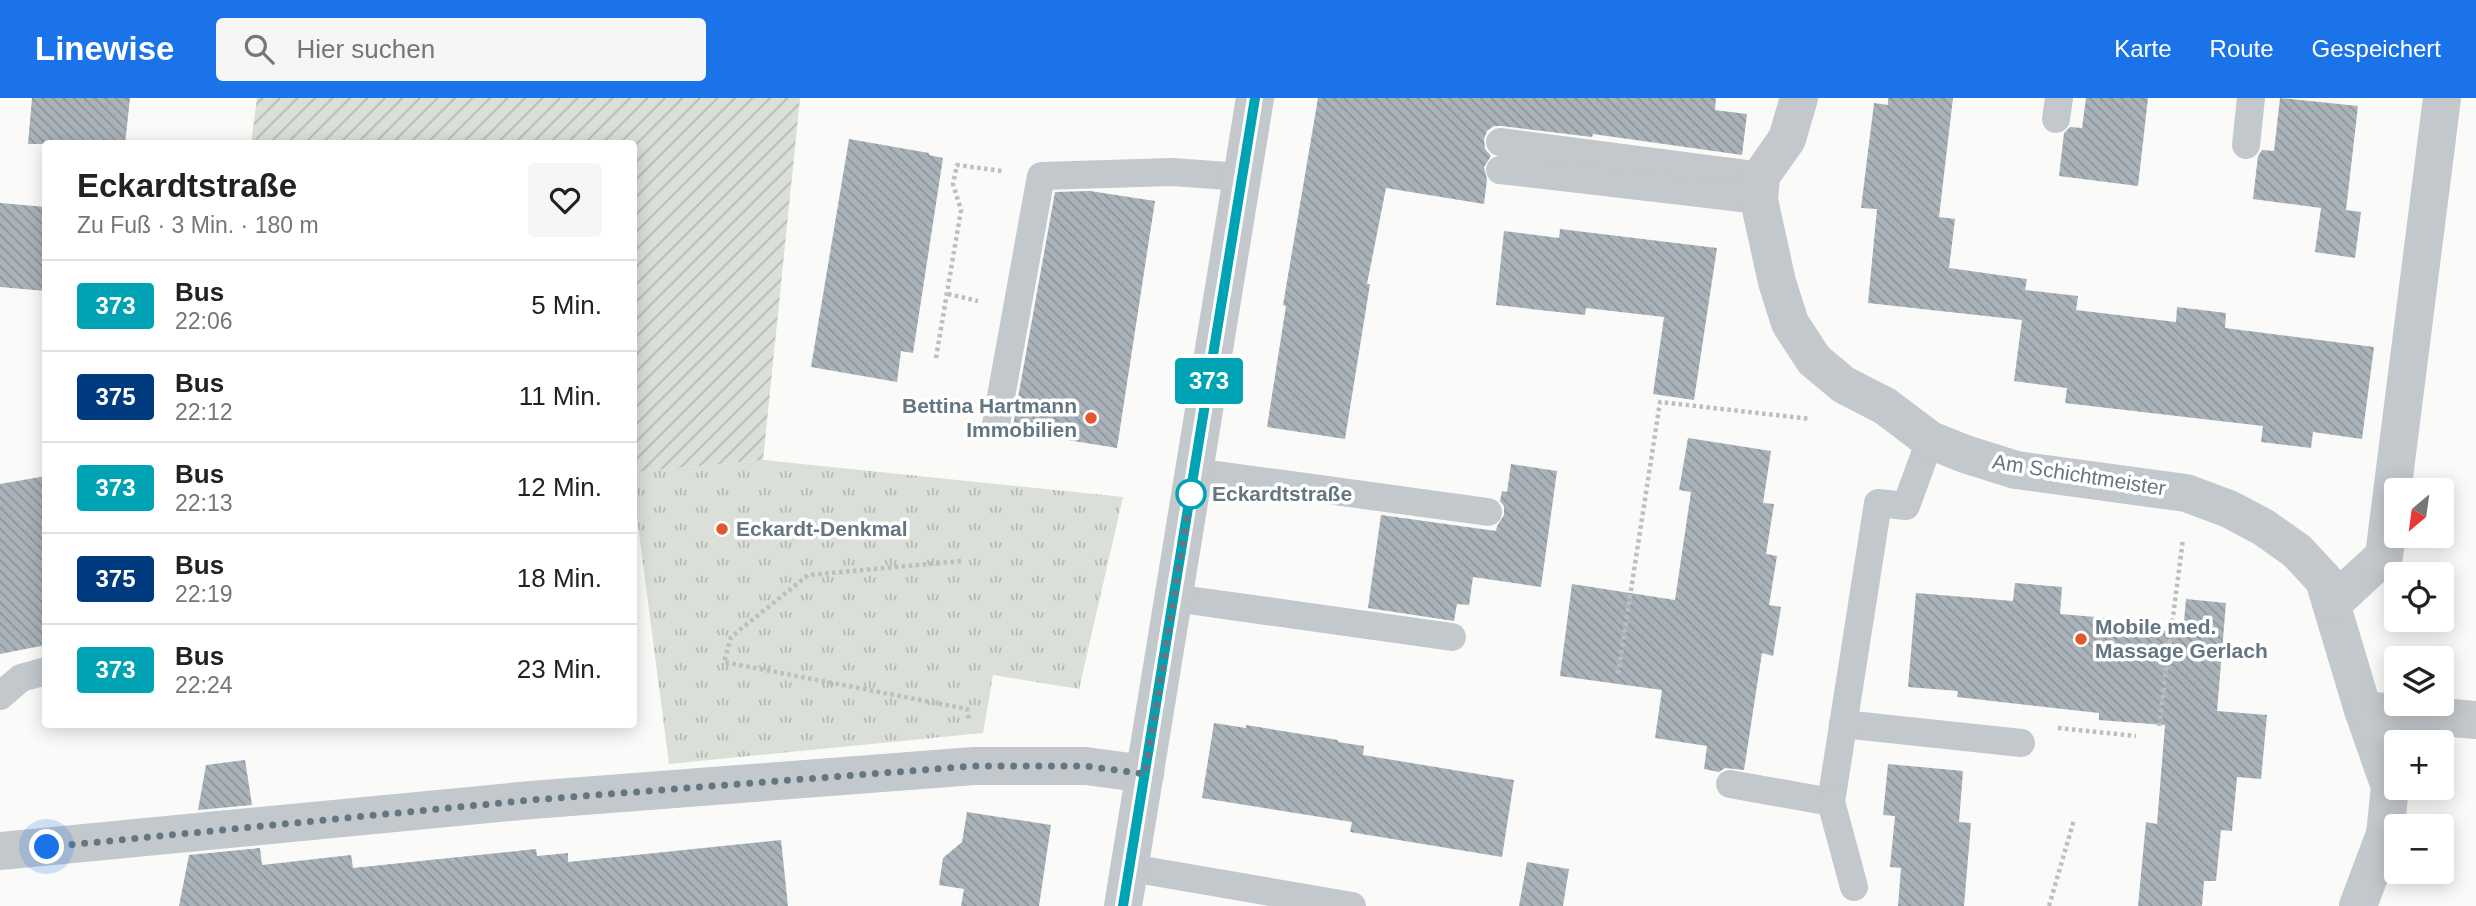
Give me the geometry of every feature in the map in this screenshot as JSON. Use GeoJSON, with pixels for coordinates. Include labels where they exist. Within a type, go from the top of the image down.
{"type":"FeatureCollection","features":[{"type":"Feature","properties":{"kind":"street"},"geometry":{"type":"LineString","coordinates":[[1123,906],[1255,98]]}},
{"type":"Feature","properties":{"kind":"street"},"geometry":{"type":"LineString","coordinates":[[1760,188],[1787,139],[1799,98]]}},
{"type":"Feature","properties":{"kind":"street"},"geometry":{"type":"LineString","coordinates":[[2332,604],[2384,556],[2442,98]]}},
{"type":"Feature","properties":{"kind":"street","name":"Am Schichtmeister"},"geometry":{"type":"LineString","coordinates":[[1760,188],[1777,282],[1790,323],[1814,360],[1844,385],[1885,406],[1930,440],[1965,454],[2016,470],[2186,493],[2229,509],[2263,527],[2297,551],[2324,580],[2363,710],[2390,788],[2385,834],[2358,906]]}},
{"type":"Feature","properties":{"kind":"street"},"geometry":{"type":"LineString","coordinates":[[2363,710],[2476,720]]}},
{"type":"Feature","properties":{"kind":"street"},"geometry":{"type":"LineString","coordinates":[[0,851],[545,799],[974,766],[1086,766],[1145,774]]}},
{"type":"Feature","properties":{"kind":"lane"},"geometry":{"type":"LineString","coordinates":[[2246,145],[2251,98]]}},
{"type":"Feature","properties":{"kind":"lane"},"geometry":{"type":"LineString","coordinates":[[1500,142],[1760,188]]}},
{"type":"Feature","properties":{"kind":"lane"},"geometry":{"type":"LineString","coordinates":[[1500,170],[1760,188]]}},
{"type":"Feature","properties":{"kind":"lane"},"geometry":{"type":"LineString","coordinates":[[996,424],[1041,176],[1172,172],[1242,177]]}},
{"type":"Feature","properties":{"kind":"lane"},"geometry":{"type":"LineString","coordinates":[[1854,887],[1831,802],[1878,503],[1906,506],[1930,440]]}},
{"type":"Feature","properties":{"kind":"lane"},"geometry":{"type":"LineString","coordinates":[[1195,472],[1488,512]]}},
{"type":"Feature","properties":{"kind":"lane"},"geometry":{"type":"LineString","coordinates":[[1174,598],[1452,637]]}},
{"type":"Feature","properties":{"kind":"lane"},"geometry":{"type":"LineString","coordinates":[[0,696],[21,678],[42,672]]}},
{"type":"Feature","properties":{"kind":"lane"},"geometry":{"type":"LineString","coordinates":[[1843,724],[2021,743]]}},
{"type":"Feature","properties":{"kind":"lane"},"geometry":{"type":"LineString","coordinates":[[1730,784],[1831,802]]}},
{"type":"Feature","properties":{"kind":"lane"},"geometry":{"type":"LineString","coordinates":[[1131,868],[1352,906]]}},
{"type":"Feature","properties":{"kind":"path"},"geometry":{"type":"LineString","coordinates":[[936,358],[961,210],[953,184],[957,165],[1041,176]]}},
{"type":"Feature","properties":{"kind":"path"},"geometry":{"type":"LineString","coordinates":[[948,294],[987,303]]}},
{"type":"Feature","properties":{"kind":"path"},"geometry":{"type":"LineString","coordinates":[[1618,674],[1660,402],[1846,423],[1885,406]]}},
{"type":"Feature","properties":{"kind":"path"},"geometry":{"type":"LineString","coordinates":[[2159,726],[2186,493]]}},
{"type":"Feature","properties":{"kind":"path"},"geometry":{"type":"LineString","coordinates":[[961,561],[807,575],[731,637],[724,662],[968,709],[974,766]]}},
{"type":"Feature","properties":{"kind":"path"},"geometry":{"type":"LineString","coordinates":[[2021,743],[2022,735],[2056,738],[2058,726],[2136,736]]}},
{"type":"Feature","properties":{"kind":"path"},"geometry":{"type":"LineString","coordinates":[[2049,906],[2074,820]]}},
{"type":"Feature","properties":{"kind":"green space"},"geometry":{"type":"Polygon","coordinates":[[[257,98],[800,98],[763,460],[637,472],[637,140],[251,140],[257,98]]]}},
{"type":"Feature","properties":{"kind":"green space"},"geometry":{"type":"Polygon","coordinates":[[[763,460],[1123,497],[1079,689],[993,675],[983,733],[669,764],[637,517],[637,472],[763,460]]]}},
{"type":"Feature","properties":{"kind":"building"},"geometry":{"type":"Polygon","coordinates":[[[32,98],[130,98],[125,140],[42,140],[42,144],[28,144],[32,98]]]}},
{"type":"Feature","properties":{"kind":"building"},"geometry":{"type":"Polygon","coordinates":[[[1318,98],[1716,98],[1715,110],[1747,114],[1742,155],[1593,134],[1592,137],[1494,126],[1487,131],[1484,139],[1485,149],[1491,156],[1484,167],[1487,180],[1484,204],[1386,188],[1367,284],[1370,284],[1345,439],[1267,427],[1286,306],[1283,305],[1318,98]]]}},
{"type":"Feature","properties":{"kind":"building"},"geometry":{"type":"Polygon","coordinates":[[[1888,98],[1953,98],[1939,217],[1955,219],[1949,268],[2027,279],[2025,290],[2078,296],[2076,310],[2176,322],[2177,307],[2226,313],[2225,328],[2374,347],[2362,439],[2313,432],[2311,448],[2261,442],[2263,426],[2065,403],[2067,388],[2014,381],[2022,320],[1868,303],[1877,209],[1861,208],[1874,103],[1888,105],[1888,98]]]}},
{"type":"Feature","properties":{"kind":"building"},"geometry":{"type":"Polygon","coordinates":[[[2086,98],[2148,98],[2138,186],[2059,176],[2064,133],[2070,127],[2082,128],[2086,98]]]}},
{"type":"Feature","properties":{"kind":"building"},"geometry":{"type":"Polygon","coordinates":[[[2280,98],[2358,106],[2346,210],[2361,212],[2355,258],[2315,252],[2321,208],[2253,199],[2258,156],[2262,150],[2274,151],[2280,98]]]}},
{"type":"Feature","properties":{"kind":"building"},"geometry":{"type":"Polygon","coordinates":[[[849,139],[929,153],[943,158],[913,353],[901,351],[897,382],[811,367],[849,139]]]}},
{"type":"Feature","properties":{"kind":"building"},"geometry":{"type":"Polygon","coordinates":[[[1090,191],[1155,201],[1117,448],[1012,431],[1055,192],[1090,191]]]}},
{"type":"Feature","properties":{"kind":"building"},"geometry":{"type":"Polygon","coordinates":[[[0,203],[42,207],[42,291],[0,287],[0,203]]]}},
{"type":"Feature","properties":{"kind":"building"},"geometry":{"type":"Polygon","coordinates":[[[1560,229],[1717,248],[1694,400],[1653,394],[1664,317],[1586,308],[1585,315],[1496,305],[1504,231],[1559,238],[1560,229]]]}},
{"type":"Feature","properties":{"kind":"building"},"geometry":{"type":"Polygon","coordinates":[[[1688,438],[1771,451],[1763,503],[1774,504],[1766,554],[1777,556],[1769,605],[1781,607],[1773,656],[1762,653],[1744,770],[1725,768],[1719,772],[1704,769],[1707,746],[1655,738],[1662,690],[1560,676],[1572,584],[1675,600],[1691,492],[1679,490],[1688,438]]]}},
{"type":"Feature","properties":{"kind":"building"},"geometry":{"type":"Polygon","coordinates":[[[1511,464],[1557,471],[1541,587],[1473,577],[1469,605],[1457,604],[1454,621],[1368,608],[1381,515],[1496,531],[1504,515],[1504,506],[1500,501],[1502,491],[1507,492],[1511,464]]]}},
{"type":"Feature","properties":{"kind":"building"},"geometry":{"type":"Polygon","coordinates":[[[42,477],[42,646],[0,654],[0,484],[42,477]]]}},
{"type":"Feature","properties":{"kind":"building"},"geometry":{"type":"Polygon","coordinates":[[[2015,583],[2062,587],[2060,614],[2107,618],[2107,626],[2183,632],[2186,599],[2226,603],[2217,711],[2267,715],[2261,779],[2237,777],[2232,831],[2221,830],[2216,881],[2204,881],[2202,906],[2138,906],[2146,822],[2157,824],[2165,725],[2099,720],[2099,713],[1957,697],[1958,691],[1908,687],[1916,593],[2013,601],[2015,583]]]}},
{"type":"Feature","properties":{"kind":"building"},"geometry":{"type":"Polygon","coordinates":[[[1214,723],[1246,728],[1246,725],[1338,740],[1364,746],[1363,755],[1514,780],[1502,857],[1350,832],[1352,822],[1202,798],[1214,723]]]}},
{"type":"Feature","properties":{"kind":"building"},"geometry":{"type":"Polygon","coordinates":[[[245,760],[252,805],[198,810],[206,765],[245,760]]]}},
{"type":"Feature","properties":{"kind":"building"},"geometry":{"type":"Polygon","coordinates":[[[1888,764],[1963,771],[1959,822],[1971,823],[1964,906],[1898,906],[1901,868],[1890,867],[1895,816],[1883,815],[1888,764]]]}},
{"type":"Feature","properties":{"kind":"building"},"geometry":{"type":"Polygon","coordinates":[[[967,812],[1051,825],[1039,906],[961,906],[964,889],[939,885],[943,858],[962,842],[967,812]]]}},
{"type":"Feature","properties":{"kind":"building"},"geometry":{"type":"Polygon","coordinates":[[[781,840],[788,906],[179,906],[189,855],[260,848],[262,865],[351,855],[353,868],[536,849],[537,856],[568,853],[568,862],[781,840]]]}},
{"type":"Feature","properties":{"kind":"building"},"geometry":{"type":"Polygon","coordinates":[[[1527,862],[1569,869],[1563,906],[1519,906],[1527,862]]]}},
{"type":"Feature","properties":{"kind":"bus line","name":"373"},"geometry":{"type":"LineString","coordinates":[[1123,906],[1255,98]]}},
{"type":"Feature","properties":{"kind":"place","name":"Bettina Hartmann Immobilien"},"geometry":{"type":"Point","coordinates":[1091,418]}},
{"type":"Feature","properties":{"kind":"place","name":"Eckardtstraße"},"geometry":{"type":"Point","coordinates":[1191,494]}},
{"type":"Feature","properties":{"kind":"place","name":"Eckardt-Denkmal"},"geometry":{"type":"Point","coordinates":[722,529]}},
{"type":"Feature","properties":{"kind":"place","name":"Mobile med. Massage Gerlach"},"geometry":{"type":"Point","coordinates":[2081,639]}},
{"type":"Feature","properties":{"kind":"route"},"geometry":{"type":"LineString","coordinates":[[47,847],[531,800],[974,766],[1086,766],[1145,774],[1191,494]]}}]}
